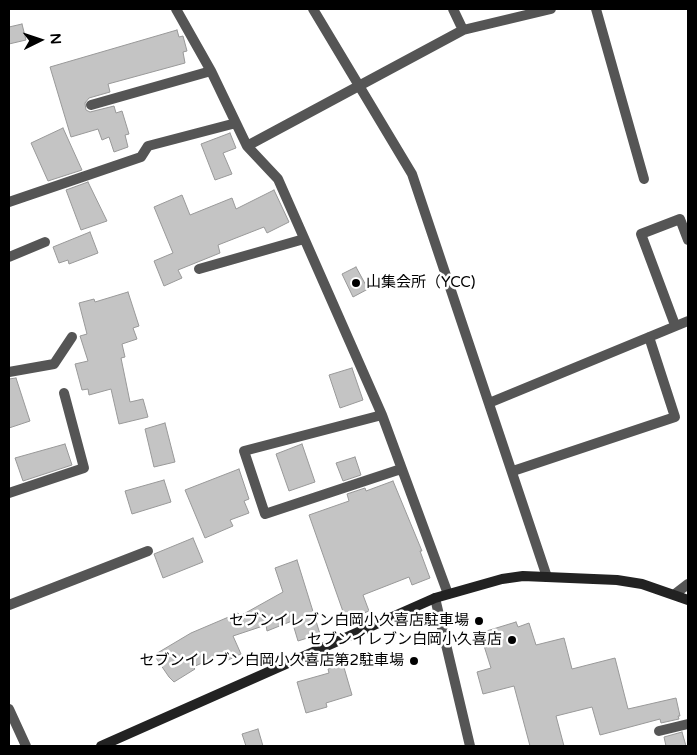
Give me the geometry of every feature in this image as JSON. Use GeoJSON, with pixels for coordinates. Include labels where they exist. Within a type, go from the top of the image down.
{"type":"FeatureCollection","features":[{"type":"Feature","properties":{"kind":"main road"},"geometry":{"type":"LineString","coordinates":[[101,746],[435,598],[502,578],[547,577],[617,580],[674,594],[688,600]]}},
{"type":"Feature","properties":{"kind":"street"},"geometry":{"type":"LineString","coordinates":[[176,9],[211,71],[247,146],[278,179],[382,415],[448,594]]}},
{"type":"Feature","properties":{"kind":"street"},"geometry":{"type":"LineString","coordinates":[[313,9],[357,86],[412,174],[547,577]]}},
{"type":"Feature","properties":{"kind":"street"},"geometry":{"type":"LineString","coordinates":[[453,9],[463,30]]}},
{"type":"Feature","properties":{"kind":"street"},"geometry":{"type":"LineString","coordinates":[[247,146],[463,30],[551,9]]}},
{"type":"Feature","properties":{"kind":"street"},"geometry":{"type":"LineString","coordinates":[[596,9],[644,179]]}},
{"type":"Feature","properties":{"kind":"street"},"geometry":{"type":"LineString","coordinates":[[91,105],[211,71]]}},
{"type":"Feature","properties":{"kind":"street"},"geometry":{"type":"LineString","coordinates":[[9,202],[140,156],[148,146],[236,124]]}},
{"type":"Feature","properties":{"kind":"street"},"geometry":{"type":"LineString","coordinates":[[675,325],[641,234],[680,219],[688,240]]}},
{"type":"Feature","properties":{"kind":"street"},"geometry":{"type":"LineString","coordinates":[[199,269],[304,238]]}},
{"type":"Feature","properties":{"kind":"street"},"geometry":{"type":"LineString","coordinates":[[9,257],[45,242]]}},
{"type":"Feature","properties":{"kind":"street"},"geometry":{"type":"LineString","coordinates":[[489,403],[688,321]]}},
{"type":"Feature","properties":{"kind":"street"},"geometry":{"type":"LineString","coordinates":[[9,372],[54,364],[72,337]]}},
{"type":"Feature","properties":{"kind":"street"},"geometry":{"type":"LineString","coordinates":[[513,471],[675,417],[649,337]]}},
{"type":"Feature","properties":{"kind":"street"},"geometry":{"type":"LineString","coordinates":[[9,493],[84,468],[64,393]]}},
{"type":"Feature","properties":{"kind":"street"},"geometry":{"type":"LineString","coordinates":[[382,415],[244,452],[265,514],[401,469]]}},
{"type":"Feature","properties":{"kind":"street"},"geometry":{"type":"LineString","coordinates":[[9,605],[148,551]]}},
{"type":"Feature","properties":{"kind":"street"},"geometry":{"type":"LineString","coordinates":[[674,594],[688,584]]}},
{"type":"Feature","properties":{"kind":"street"},"geometry":{"type":"LineString","coordinates":[[435,598],[470,746]]}},
{"type":"Feature","properties":{"kind":"street"},"geometry":{"type":"LineString","coordinates":[[9,709],[26,746]]}},
{"type":"Feature","properties":{"kind":"street"},"geometry":{"type":"LineString","coordinates":[[660,731],[688,724]]}},
{"type":"Feature","properties":{"kind":"building"},"geometry":{"type":"Polygon","coordinates":[[[22,24],[26,40],[9,44],[9,27],[22,24]]]}},
{"type":"Feature","properties":{"kind":"building"},"geometry":{"type":"Polygon","coordinates":[[[177,30],[179,37],[183,36],[187,51],[183,52],[185,63],[108,84],[110,92],[89,98],[85,103],[86,110],[90,112],[114,106],[116,113],[122,111],[129,134],[125,135],[128,147],[114,152],[109,137],[102,140],[98,129],[71,137],[50,67],[177,30]]]}},
{"type":"Feature","properties":{"kind":"building"},"geometry":{"type":"Polygon","coordinates":[[[63,128],[82,170],[48,181],[31,143],[63,128]]]}},
{"type":"Feature","properties":{"kind":"building"},"geometry":{"type":"Polygon","coordinates":[[[230,133],[236,148],[223,153],[232,174],[215,180],[201,144],[230,133]]]}},
{"type":"Feature","properties":{"kind":"building"},"geometry":{"type":"Polygon","coordinates":[[[88,182],[107,221],[81,230],[66,190],[88,182]]]}},
{"type":"Feature","properties":{"kind":"building"},"geometry":{"type":"Polygon","coordinates":[[[274,190],[289,222],[267,233],[264,227],[218,245],[220,253],[178,270],[182,278],[164,286],[154,261],[173,253],[154,207],[182,195],[190,215],[232,198],[236,209],[274,190]]]}},
{"type":"Feature","properties":{"kind":"building"},"geometry":{"type":"Polygon","coordinates":[[[90,232],[98,253],[69,264],[68,260],[59,263],[53,247],[90,232]]]}},
{"type":"Feature","properties":{"kind":"building"},"geometry":{"type":"Polygon","coordinates":[[[356,267],[368,289],[353,297],[342,274],[356,267]]]}},
{"type":"Feature","properties":{"kind":"building"},"geometry":{"type":"Polygon","coordinates":[[[128,292],[139,326],[133,328],[137,339],[122,344],[125,357],[121,358],[130,402],[143,399],[148,417],[119,424],[111,389],[89,395],[88,389],[82,390],[75,364],[88,361],[80,336],[87,334],[79,303],[94,299],[95,302],[128,292]]]}},
{"type":"Feature","properties":{"kind":"building"},"geometry":{"type":"Polygon","coordinates":[[[352,368],[363,400],[340,408],[329,375],[352,368]]]}},
{"type":"Feature","properties":{"kind":"building"},"geometry":{"type":"Polygon","coordinates":[[[16,378],[30,421],[9,428],[9,379],[16,378]]]}},
{"type":"Feature","properties":{"kind":"building"},"geometry":{"type":"Polygon","coordinates":[[[165,423],[175,462],[154,467],[145,429],[165,423]]]}},
{"type":"Feature","properties":{"kind":"building"},"geometry":{"type":"Polygon","coordinates":[[[65,444],[72,465],[23,481],[15,458],[65,444]]]}},
{"type":"Feature","properties":{"kind":"building"},"geometry":{"type":"Polygon","coordinates":[[[302,444],[315,482],[289,491],[276,454],[302,444]]]}},
{"type":"Feature","properties":{"kind":"building"},"geometry":{"type":"Polygon","coordinates":[[[355,457],[361,475],[343,481],[336,463],[355,457]]]}},
{"type":"Feature","properties":{"kind":"building"},"geometry":{"type":"Polygon","coordinates":[[[239,469],[249,499],[244,501],[249,513],[230,520],[233,526],[205,538],[185,490],[239,469]]]}},
{"type":"Feature","properties":{"kind":"building"},"geometry":{"type":"Polygon","coordinates":[[[164,480],[171,502],[132,514],[125,491],[164,480]]]}},
{"type":"Feature","properties":{"kind":"building"},"geometry":{"type":"Polygon","coordinates":[[[393,481],[422,551],[420,551],[430,578],[412,585],[409,577],[363,595],[369,611],[346,620],[309,515],[349,501],[347,494],[365,488],[366,491],[393,481]]]}},
{"type":"Feature","properties":{"kind":"building"},"geometry":{"type":"Polygon","coordinates":[[[193,538],[203,562],[163,578],[154,554],[193,538]]]}},
{"type":"Feature","properties":{"kind":"building"},"geometry":{"type":"Polygon","coordinates":[[[297,560],[320,634],[298,641],[292,621],[267,631],[266,625],[233,636],[241,654],[228,660],[225,653],[193,667],[195,669],[174,682],[169,677],[154,655],[191,633],[238,613],[240,616],[283,592],[275,568],[297,560]]]}},
{"type":"Feature","properties":{"kind":"building"},"geometry":{"type":"Polygon","coordinates":[[[516,622],[518,627],[529,623],[536,645],[564,638],[572,669],[615,658],[628,709],[676,698],[679,719],[661,723],[660,719],[600,735],[592,707],[556,716],[564,746],[530,746],[514,686],[483,694],[477,672],[491,668],[480,633],[516,622]]]}},
{"type":"Feature","properties":{"kind":"building"},"geometry":{"type":"Polygon","coordinates":[[[343,664],[352,695],[326,703],[327,707],[306,713],[297,682],[329,673],[328,669],[343,664]]]}},
{"type":"Feature","properties":{"kind":"building"},"geometry":{"type":"Polygon","coordinates":[[[258,729],[263,746],[246,746],[242,734],[258,729]]]}},
{"type":"Feature","properties":{"kind":"building"},"geometry":{"type":"Polygon","coordinates":[[[682,732],[686,746],[666,746],[664,737],[682,732]]]}},
{"type":"Feature","properties":{"kind":"place","name":"山集会所（YCC)"},"geometry":{"type":"Point","coordinates":[356,283]}},
{"type":"Feature","properties":{"kind":"place","name":"セブンイレブン白岡小久喜店駐車場"},"geometry":{"type":"Point","coordinates":[479,621]}},
{"type":"Feature","properties":{"kind":"place","name":"セブンイレブン白岡小久喜店"},"geometry":{"type":"Point","coordinates":[512,640]}},
{"type":"Feature","properties":{"kind":"place","name":"セブンイレブン白岡小久喜店第2駐車場"},"geometry":{"type":"Point","coordinates":[414,661]}}]}
